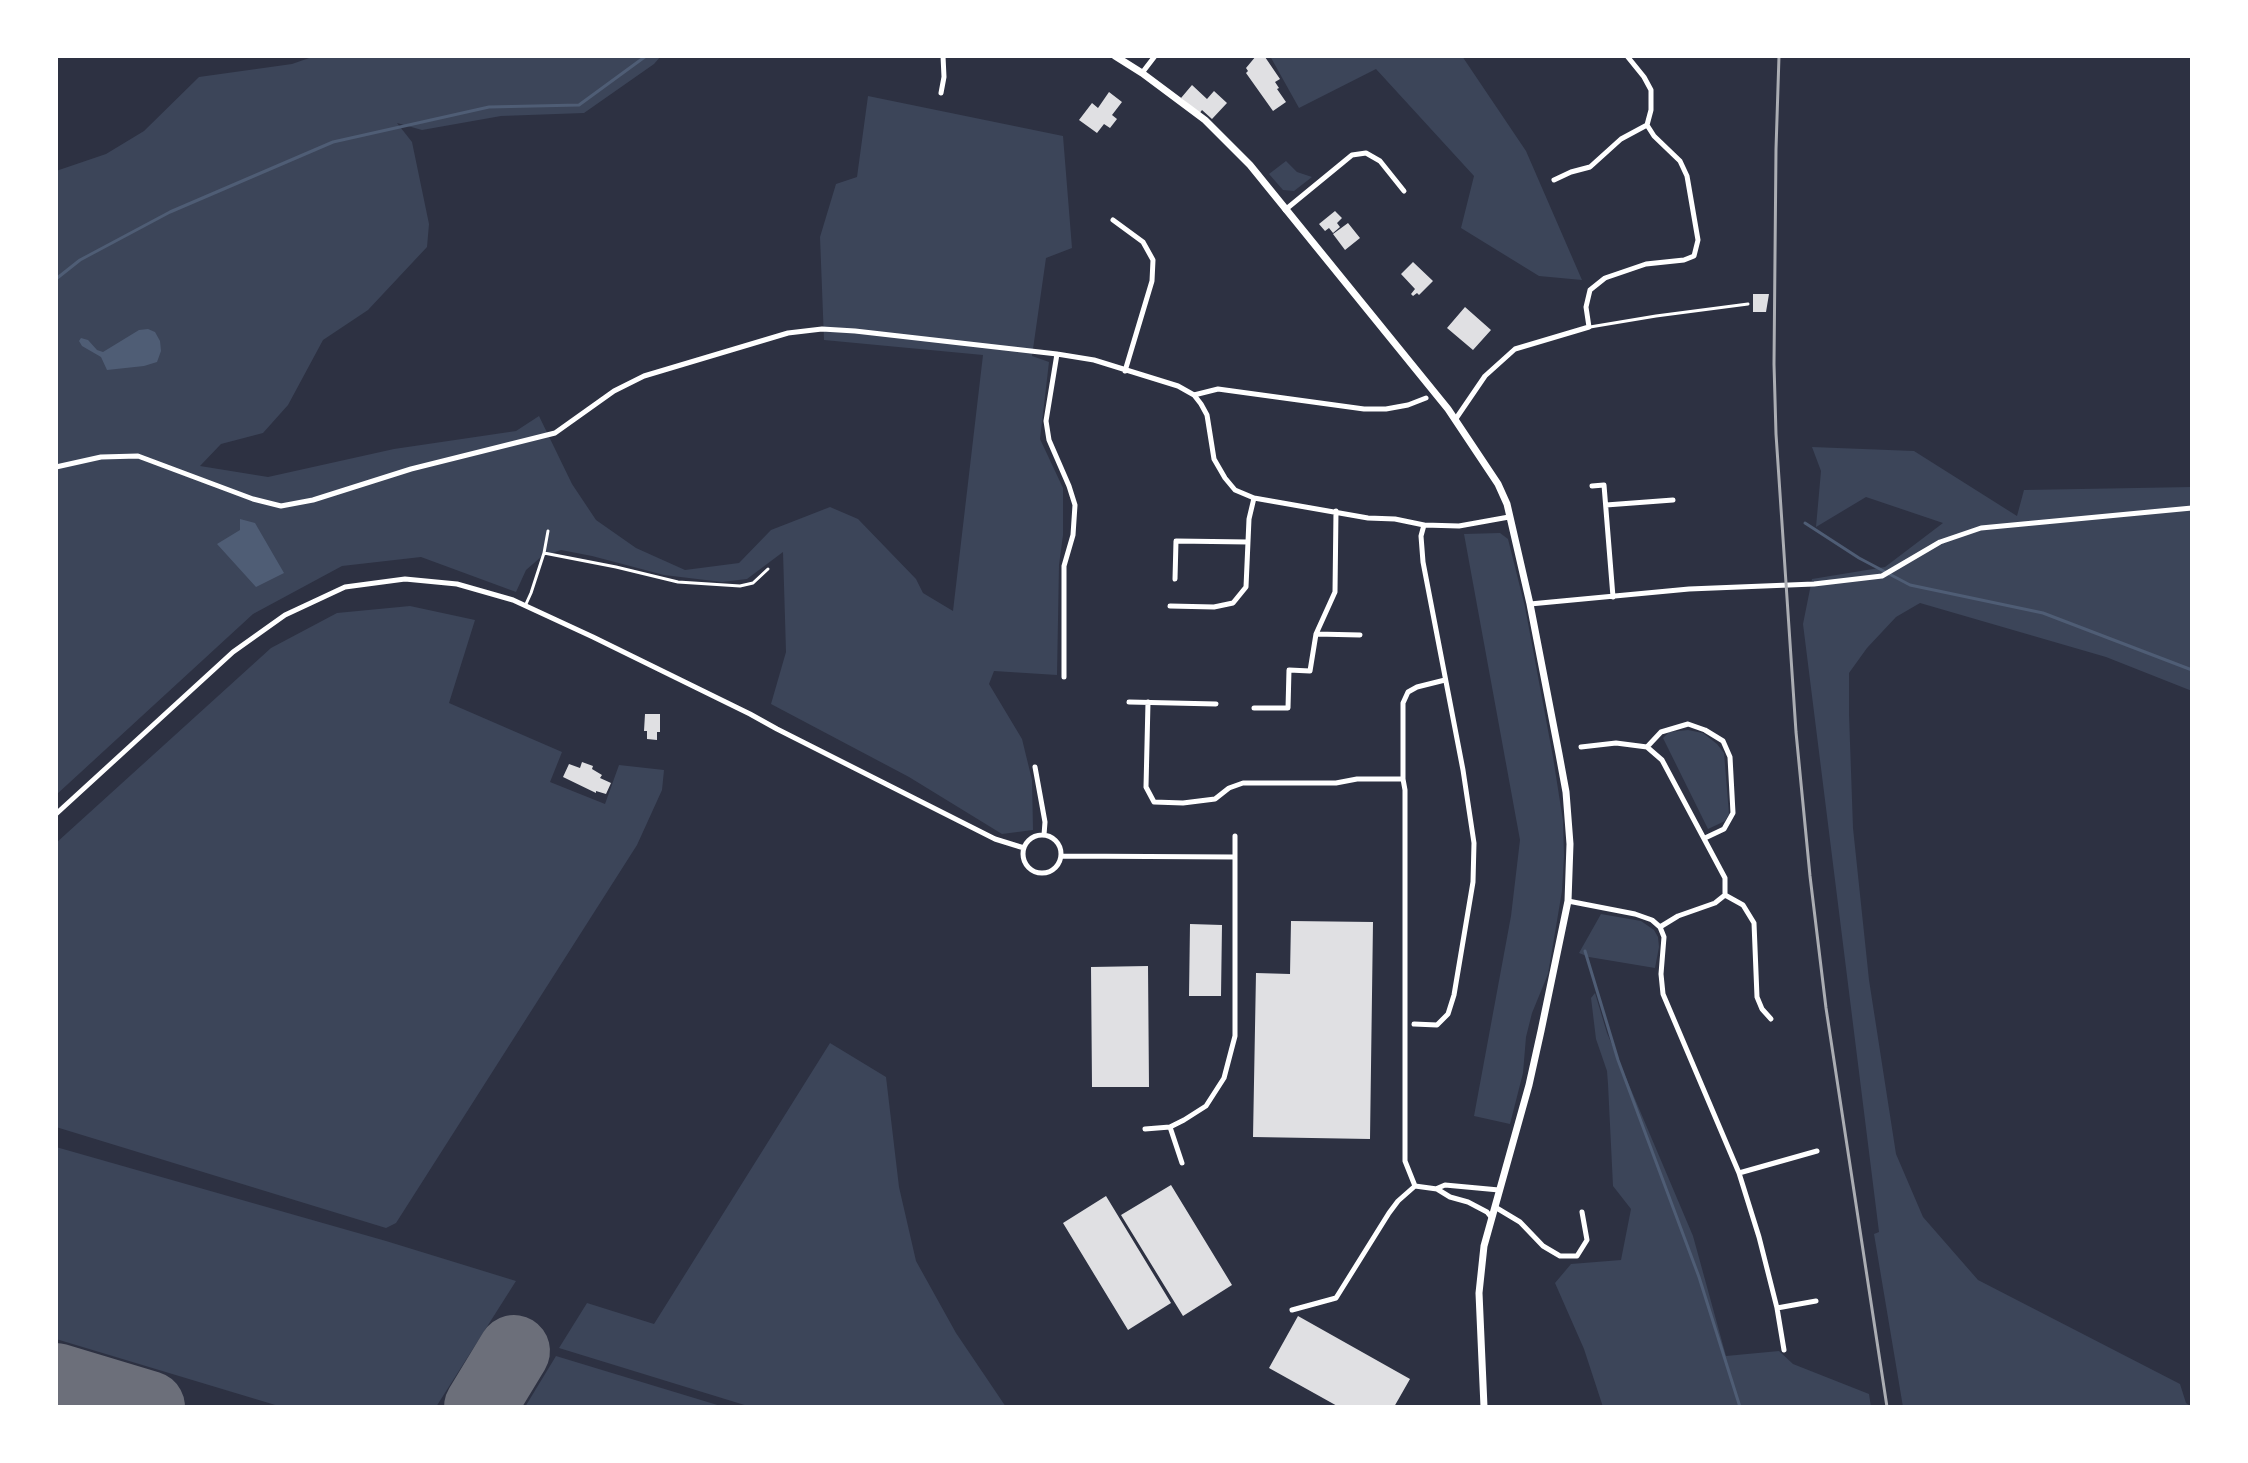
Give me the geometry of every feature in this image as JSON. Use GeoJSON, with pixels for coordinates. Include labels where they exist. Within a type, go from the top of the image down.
{"type":"FeatureCollection","features":[{"type":"Feature","properties":{"kind":"main road"},"geometry":{"type":"LineString","coordinates":[[1115,56],[1205,120],[1250,165],[1455,420],[1498,484],[1507,504],[1530,604],[1566,792],[1570,844],[1568,901],[1534,1064],[1484,1246],[1479,1293],[1484,1407]]}},
{"type":"Feature","properties":{"kind":"street"},"geometry":{"type":"LineString","coordinates":[[941,93],[943,56]]}},
{"type":"Feature","properties":{"kind":"street"},"geometry":{"type":"LineString","coordinates":[[1142,73],[1155,56]]}},
{"type":"Feature","properties":{"kind":"street"},"geometry":{"type":"LineString","coordinates":[[1554,180],[1590,167],[1621,139],[1647,125],[1651,90],[1627,56]]}},
{"type":"Feature","properties":{"kind":"street"},"geometry":{"type":"LineString","coordinates":[[1455,420],[1485,376],[1515,349],[1589,327],[1586,307],[1590,290],[1605,278],[1646,264],[1694,256],[1698,240],[1687,176],[1680,161],[1647,125]]}},
{"type":"Feature","properties":{"kind":"street"},"geometry":{"type":"LineString","coordinates":[[1285,210],[1352,155],[1366,153],[1380,161],[1404,191]]}},
{"type":"Feature","properties":{"kind":"street"},"geometry":{"type":"LineString","coordinates":[[1113,220],[1143,242],[1153,260],[1152,281],[1125,371]]}},
{"type":"Feature","properties":{"kind":"street"},"geometry":{"type":"LineString","coordinates":[[56,467],[101,457],[138,456],[253,499],[281,506],[313,500],[411,469],[555,433],[614,391],[644,376],[788,333],[822,329],[1057,354],[1094,360],[1178,386],[1194,395],[1207,415],[1214,459],[1219,469],[1235,490],[1254,498],[1424,525],[1459,526],[1509,517]]}},
{"type":"Feature","properties":{"kind":"street"},"geometry":{"type":"LineString","coordinates":[[1057,354],[1046,421],[1049,440],[1075,505],[1073,535],[1064,566],[1064,677]]}},
{"type":"Feature","properties":{"kind":"street"},"geometry":{"type":"LineString","coordinates":[[1194,395],[1218,389],[1375,409],[1408,405],[1426,398]]}},
{"type":"Feature","properties":{"kind":"street"},"geometry":{"type":"LineString","coordinates":[[1592,486],[1604,485],[1613,597]]}},
{"type":"Feature","properties":{"kind":"street"},"geometry":{"type":"LineString","coordinates":[[1170,606],[1214,607],[1233,603],[1246,587],[1249,519],[1254,498]]}},
{"type":"Feature","properties":{"kind":"street"},"geometry":{"type":"LineString","coordinates":[[1606,505],[1673,500]]}},
{"type":"Feature","properties":{"kind":"street"},"geometry":{"type":"LineString","coordinates":[[1530,604],[1722,587],[1814,584],[1882,576],[1940,542],[1981,528],[2192,508]]}},
{"type":"Feature","properties":{"kind":"street"},"geometry":{"type":"LineString","coordinates":[[1254,708],[1288,708],[1289,670],[1310,671],[1316,634],[1335,592],[1336,511]]}},
{"type":"Feature","properties":{"kind":"street"},"geometry":{"type":"LineString","coordinates":[[1414,1024],[1437,1025],[1448,1014],[1473,882],[1474,843],[1423,562],[1421,536],[1424,525]]}},
{"type":"Feature","properties":{"kind":"street"},"geometry":{"type":"LineString","coordinates":[[1175,579],[1176,541],[1248,542]]}},
{"type":"Feature","properties":{"kind":"street"},"geometry":{"type":"LineString","coordinates":[[56,814],[233,652],[285,615],[345,587],[405,579],[457,584],[525,606],[750,714],[995,839],[1024,848]]}},
{"type":"Feature","properties":{"kind":"street"},"geometry":{"type":"LineString","coordinates":[[1316,634],[1360,635]]}},
{"type":"Feature","properties":{"kind":"street"},"geometry":{"type":"LineString","coordinates":[[1415,1186],[1405,1161],[1403,703],[1408,692],[1417,687],[1445,680]]}},
{"type":"Feature","properties":{"kind":"street"},"geometry":{"type":"LineString","coordinates":[[1129,702],[1216,704]]}},
{"type":"Feature","properties":{"kind":"street"},"geometry":{"type":"LineString","coordinates":[[1148,702],[1146,787],[1154,802],[1183,803],[1215,799],[1229,788],[1243,783],[1403,779]]}},
{"type":"Feature","properties":{"kind":"street"},"geometry":{"type":"LineString","coordinates":[[1647,747],[1661,732],[1688,724],[1723,741],[1730,757],[1733,813],[1724,829],[1705,838]]}},
{"type":"Feature","properties":{"kind":"street"},"geometry":{"type":"LineString","coordinates":[[1581,747],[1616,743],[1647,747],[1662,760],[1725,878],[1725,895]]}},
{"type":"Feature","properties":{"kind":"street"},"geometry":{"type":"LineString","coordinates":[[1035,767],[1045,822],[1044,835]]}},
{"type":"Feature","properties":{"kind":"street"},"geometry":{"type":"LineString","coordinates":[[1044,835],[1058,844],[1061,856],[1053,869],[1036,872],[1027,865],[1024,848],[1034,837],[1044,835]]}},
{"type":"Feature","properties":{"kind":"street"},"geometry":{"type":"LineString","coordinates":[[1145,1129],[1170,1127],[1206,1106],[1224,1078],[1235,1036],[1235,836]]}},
{"type":"Feature","properties":{"kind":"street"},"geometry":{"type":"LineString","coordinates":[[1061,856],[1235,857]]}},
{"type":"Feature","properties":{"kind":"street"},"geometry":{"type":"LineString","coordinates":[[1660,927],[1678,916],[1715,903],[1725,895]]}},
{"type":"Feature","properties":{"kind":"street"},"geometry":{"type":"LineString","coordinates":[[1725,895],[1743,905],[1754,923],[1757,997],[1771,1019]]}},
{"type":"Feature","properties":{"kind":"street"},"geometry":{"type":"LineString","coordinates":[[1568,901],[1635,914],[1652,920],[1660,927],[1665,947],[1661,974],[1663,994],[1739,1173],[1759,1237],[1784,1350]]}},
{"type":"Feature","properties":{"kind":"street"},"geometry":{"type":"LineString","coordinates":[[1170,1127],[1182,1163]]}},
{"type":"Feature","properties":{"kind":"street"},"geometry":{"type":"LineString","coordinates":[[1739,1173],[1817,1151]]}},
{"type":"Feature","properties":{"kind":"street"},"geometry":{"type":"LineString","coordinates":[[1437,1189],[1445,1185],[1499,1190]]}},
{"type":"Feature","properties":{"kind":"street"},"geometry":{"type":"LineString","coordinates":[[1292,1310],[1336,1298],[1389,1213],[1415,1186],[1437,1189],[1468,1202],[1491,1217]]}},
{"type":"Feature","properties":{"kind":"street"},"geometry":{"type":"LineString","coordinates":[[1494,1206],[1520,1222],[1543,1246],[1560,1256],[1577,1256],[1587,1240],[1582,1212]]}},
{"type":"Feature","properties":{"kind":"street"},"geometry":{"type":"LineString","coordinates":[[1777,1308],[1816,1301]]}},
{"type":"Feature","properties":{"kind":"lane"},"geometry":{"type":"LineString","coordinates":[[1589,327],[1748,304]]}},
{"type":"Feature","properties":{"kind":"lane"},"geometry":{"type":"LineString","coordinates":[[525,606],[544,553],[548,531]]}},
{"type":"Feature","properties":{"kind":"lane"},"geometry":{"type":"LineString","coordinates":[[544,553],[678,582],[740,586],[753,583],[768,569]]}},
{"type":"Feature","properties":{"kind":"shaded area"},"geometry":{"type":"Polygon","coordinates":[[[315,56],[661,56],[584,113],[501,116],[422,130],[397,123],[412,142],[429,224],[427,247],[368,310],[323,340],[288,405],[263,433],[221,444],[200,466],[268,477],[394,449],[516,431],[539,416],[572,484],[596,520],[636,548],[685,570],[739,563],[771,530],[830,507],[858,519],[916,579],[923,593],[953,611],[983,355],[824,340],[820,237],[836,184],[857,177],[868,96],[1063,136],[1072,248],[1046,258],[1032,356],[1049,362],[1040,439],[1063,488],[1057,675],[994,671],[989,684],[1022,739],[1032,780],[1033,830],[1002,834],[909,777],[771,704],[786,652],[783,552],[747,579],[722,582],[664,575],[561,550],[541,557],[526,570],[516,592],[421,557],[342,566],[253,614],[56,795],[56,171],[106,154],[144,131],[199,77],[292,64],[315,56]]]}},
{"type":"Feature","properties":{"kind":"shaded area"},"geometry":{"type":"Polygon","coordinates":[[[1270,56],[1462,56],[1526,151],[1582,280],[1539,276],[1461,228],[1474,176],[1376,69],[1299,108],[1270,56]]]}},
{"type":"Feature","properties":{"kind":"shaded area"},"geometry":{"type":"Polygon","coordinates":[[[1286,161],[1297,172],[1312,177],[1294,191],[1283,190],[1269,174],[1286,161]]]}},
{"type":"Feature","properties":{"kind":"shaded area"},"geometry":{"type":"Polygon","coordinates":[[[139,330],[155,332],[161,351],[157,362],[144,366],[107,370],[101,357],[79,341],[81,338],[88,340],[103,352],[139,330]]]}},
{"type":"Feature","properties":{"kind":"shaded area"},"geometry":{"type":"Polygon","coordinates":[[[1812,447],[1914,451],[2017,516],[2024,490],[2192,487],[2192,691],[2106,657],[1920,603],[1896,617],[1849,673],[1849,714],[1853,828],[1869,980],[1896,1154],[1923,1217],[1978,1280],[2180,1384],[2186,1403],[2192,1407],[1903,1407],[1874,1234],[1879,1232],[1803,624],[1812,579],[1885,567],[1943,523],[1866,497],[1816,527],[1821,471],[1812,447]]]}},
{"type":"Feature","properties":{"kind":"shaded area"},"geometry":{"type":"Polygon","coordinates":[[[240,519],[255,523],[284,573],[256,587],[217,544],[240,530],[240,519]]]}},
{"type":"Feature","properties":{"kind":"shaded area"},"geometry":{"type":"Polygon","coordinates":[[[1500,533],[1508,539],[1525,607],[1553,757],[1563,821],[1564,856],[1562,891],[1548,974],[1532,1013],[1523,1073],[1510,1124],[1474,1116],[1511,916],[1520,840],[1464,534],[1500,533]]]}},
{"type":"Feature","properties":{"kind":"shaded area"},"geometry":{"type":"Polygon","coordinates":[[[410,606],[475,620],[449,703],[562,752],[550,782],[605,804],[619,765],[664,770],[662,790],[637,845],[396,1223],[386,1228],[56,1127],[56,843],[271,648],[337,613],[410,606]]]}},
{"type":"Feature","properties":{"kind":"shaded area"},"geometry":{"type":"Polygon","coordinates":[[[1688,730],[1703,733],[1724,753],[1729,814],[1725,821],[1708,829],[1663,738],[1669,732],[1688,730]]]}},
{"type":"Feature","properties":{"kind":"shaded area"},"geometry":{"type":"Polygon","coordinates":[[[1601,914],[1641,921],[1654,930],[1659,947],[1655,968],[1579,953],[1601,914]]]}},
{"type":"Feature","properties":{"kind":"shaded area"},"geometry":{"type":"Polygon","coordinates":[[[1595,993],[1607,1033],[1693,1236],[1726,1356],[1779,1351],[1793,1364],[1869,1394],[1871,1407],[1603,1407],[1584,1349],[1555,1283],[1571,1264],[1621,1260],[1631,1209],[1613,1186],[1607,1071],[1596,1039],[1591,998],[1595,993]]]}},
{"type":"Feature","properties":{"kind":"shaded area"},"geometry":{"type":"Polygon","coordinates":[[[830,1043],[886,1077],[899,1187],[916,1261],[956,1333],[1006,1407],[751,1407],[559,1348],[587,1303],[654,1324],[830,1043]]]}},
{"type":"Feature","properties":{"kind":"shaded area"},"geometry":{"type":"Polygon","coordinates":[[[56,1147],[516,1281],[436,1407],[282,1407],[56,1339],[56,1147]]]}},
{"type":"Feature","properties":{"kind":"shaded area"},"geometry":{"type":"Polygon","coordinates":[[[556,1356],[724,1407],[525,1407],[556,1356]]]}},
{"type":"Feature","properties":{"kind":"building"},"geometry":{"type":"Polygon","coordinates":[[[1256,56],[1265,57],[1280,79],[1275,82],[1286,102],[1273,111],[1246,73],[1246,68],[1256,56]]]}},
{"type":"Feature","properties":{"kind":"building"},"geometry":{"type":"Polygon","coordinates":[[[1192,85],[1207,99],[1214,91],[1227,103],[1212,119],[1202,110],[1199,114],[1181,98],[1192,85]]]}},
{"type":"Feature","properties":{"kind":"building"},"geometry":{"type":"Polygon","coordinates":[[[1109,92],[1122,102],[1112,115],[1117,119],[1110,128],[1104,124],[1097,133],[1079,120],[1092,103],[1098,108],[1109,92]]]}},
{"type":"Feature","properties":{"kind":"building"},"geometry":{"type":"Polygon","coordinates":[[[1335,211],[1342,218],[1337,223],[1340,227],[1333,233],[1329,228],[1325,231],[1319,224],[1335,211]]]}},
{"type":"Feature","properties":{"kind":"building"},"geometry":{"type":"Polygon","coordinates":[[[1348,223],[1360,238],[1345,250],[1333,234],[1348,223]]]}},
{"type":"Feature","properties":{"kind":"building"},"geometry":{"type":"Polygon","coordinates":[[[1413,262],[1433,281],[1419,295],[1413,296],[1411,294],[1415,289],[1401,274],[1413,262]]]}},
{"type":"Feature","properties":{"kind":"building"},"geometry":{"type":"Polygon","coordinates":[[[1753,294],[1769,294],[1766,312],[1753,312],[1753,294]]]}},
{"type":"Feature","properties":{"kind":"building"},"geometry":{"type":"Polygon","coordinates":[[[1465,307],[1491,330],[1473,350],[1447,328],[1465,307]]]}},
{"type":"Feature","properties":{"kind":"building"},"geometry":{"type":"Polygon","coordinates":[[[645,714],[660,714],[657,740],[647,739],[645,714]]]}},
{"type":"Feature","properties":{"kind":"building"},"geometry":{"type":"Polygon","coordinates":[[[582,762],[593,766],[592,769],[602,775],[600,778],[611,783],[606,794],[596,793],[563,777],[569,764],[580,768],[582,762]]]}},
{"type":"Feature","properties":{"kind":"building"},"geometry":{"type":"Polygon","coordinates":[[[1291,921],[1373,922],[1370,1139],[1253,1137],[1256,973],[1290,974],[1291,921]]]}},
{"type":"Feature","properties":{"kind":"building"},"geometry":{"type":"Polygon","coordinates":[[[1190,924],[1222,925],[1221,996],[1189,996],[1190,924]]]}},
{"type":"Feature","properties":{"kind":"building"},"geometry":{"type":"Polygon","coordinates":[[[1148,966],[1149,1087],[1092,1087],[1091,967],[1148,966]]]}},
{"type":"Feature","properties":{"kind":"building"},"geometry":{"type":"Polygon","coordinates":[[[1171,1185],[1232,1285],[1183,1316],[1121,1215],[1171,1185]]]}},
{"type":"Feature","properties":{"kind":"building"},"geometry":{"type":"Polygon","coordinates":[[[1106,1196],[1171,1303],[1128,1330],[1063,1223],[1106,1196]]]}},
{"type":"Feature","properties":{"kind":"building"},"geometry":{"type":"Polygon","coordinates":[[[1298,1316],[1410,1379],[1394,1407],[1339,1407],[1269,1368],[1298,1316]]]}},
{"type":"Feature","properties":{"kind":"waterway"},"geometry":{"type":"LineString","coordinates":[[56,279],[80,260],[170,212],[333,142],[489,107],[579,105],[646,56]]}},
{"type":"Feature","properties":{"kind":"waterway"},"geometry":{"type":"LineString","coordinates":[[1805,523],[1859,558],[1910,585],[2043,613],[2192,670]]}},
{"type":"Feature","properties":{"kind":"waterway"},"geometry":{"type":"LineString","coordinates":[[1585,951],[1618,1060],[1699,1277],[1740,1407]]}},
{"type":"Feature","properties":{"kind":"runway"},"geometry":{"type":"LineString","coordinates":[[480,1407],[514,1351]]}},
{"type":"Feature","properties":{"kind":"runway"},"geometry":{"type":"LineString","coordinates":[[56,1379],[149,1407]]}},
{"type":"Feature","properties":{"kind":"railway"},"geometry":{"type":"LineString","coordinates":[[1779,56],[1774,364],[1796,732],[1826,1008],[1887,1407]]}}]}
